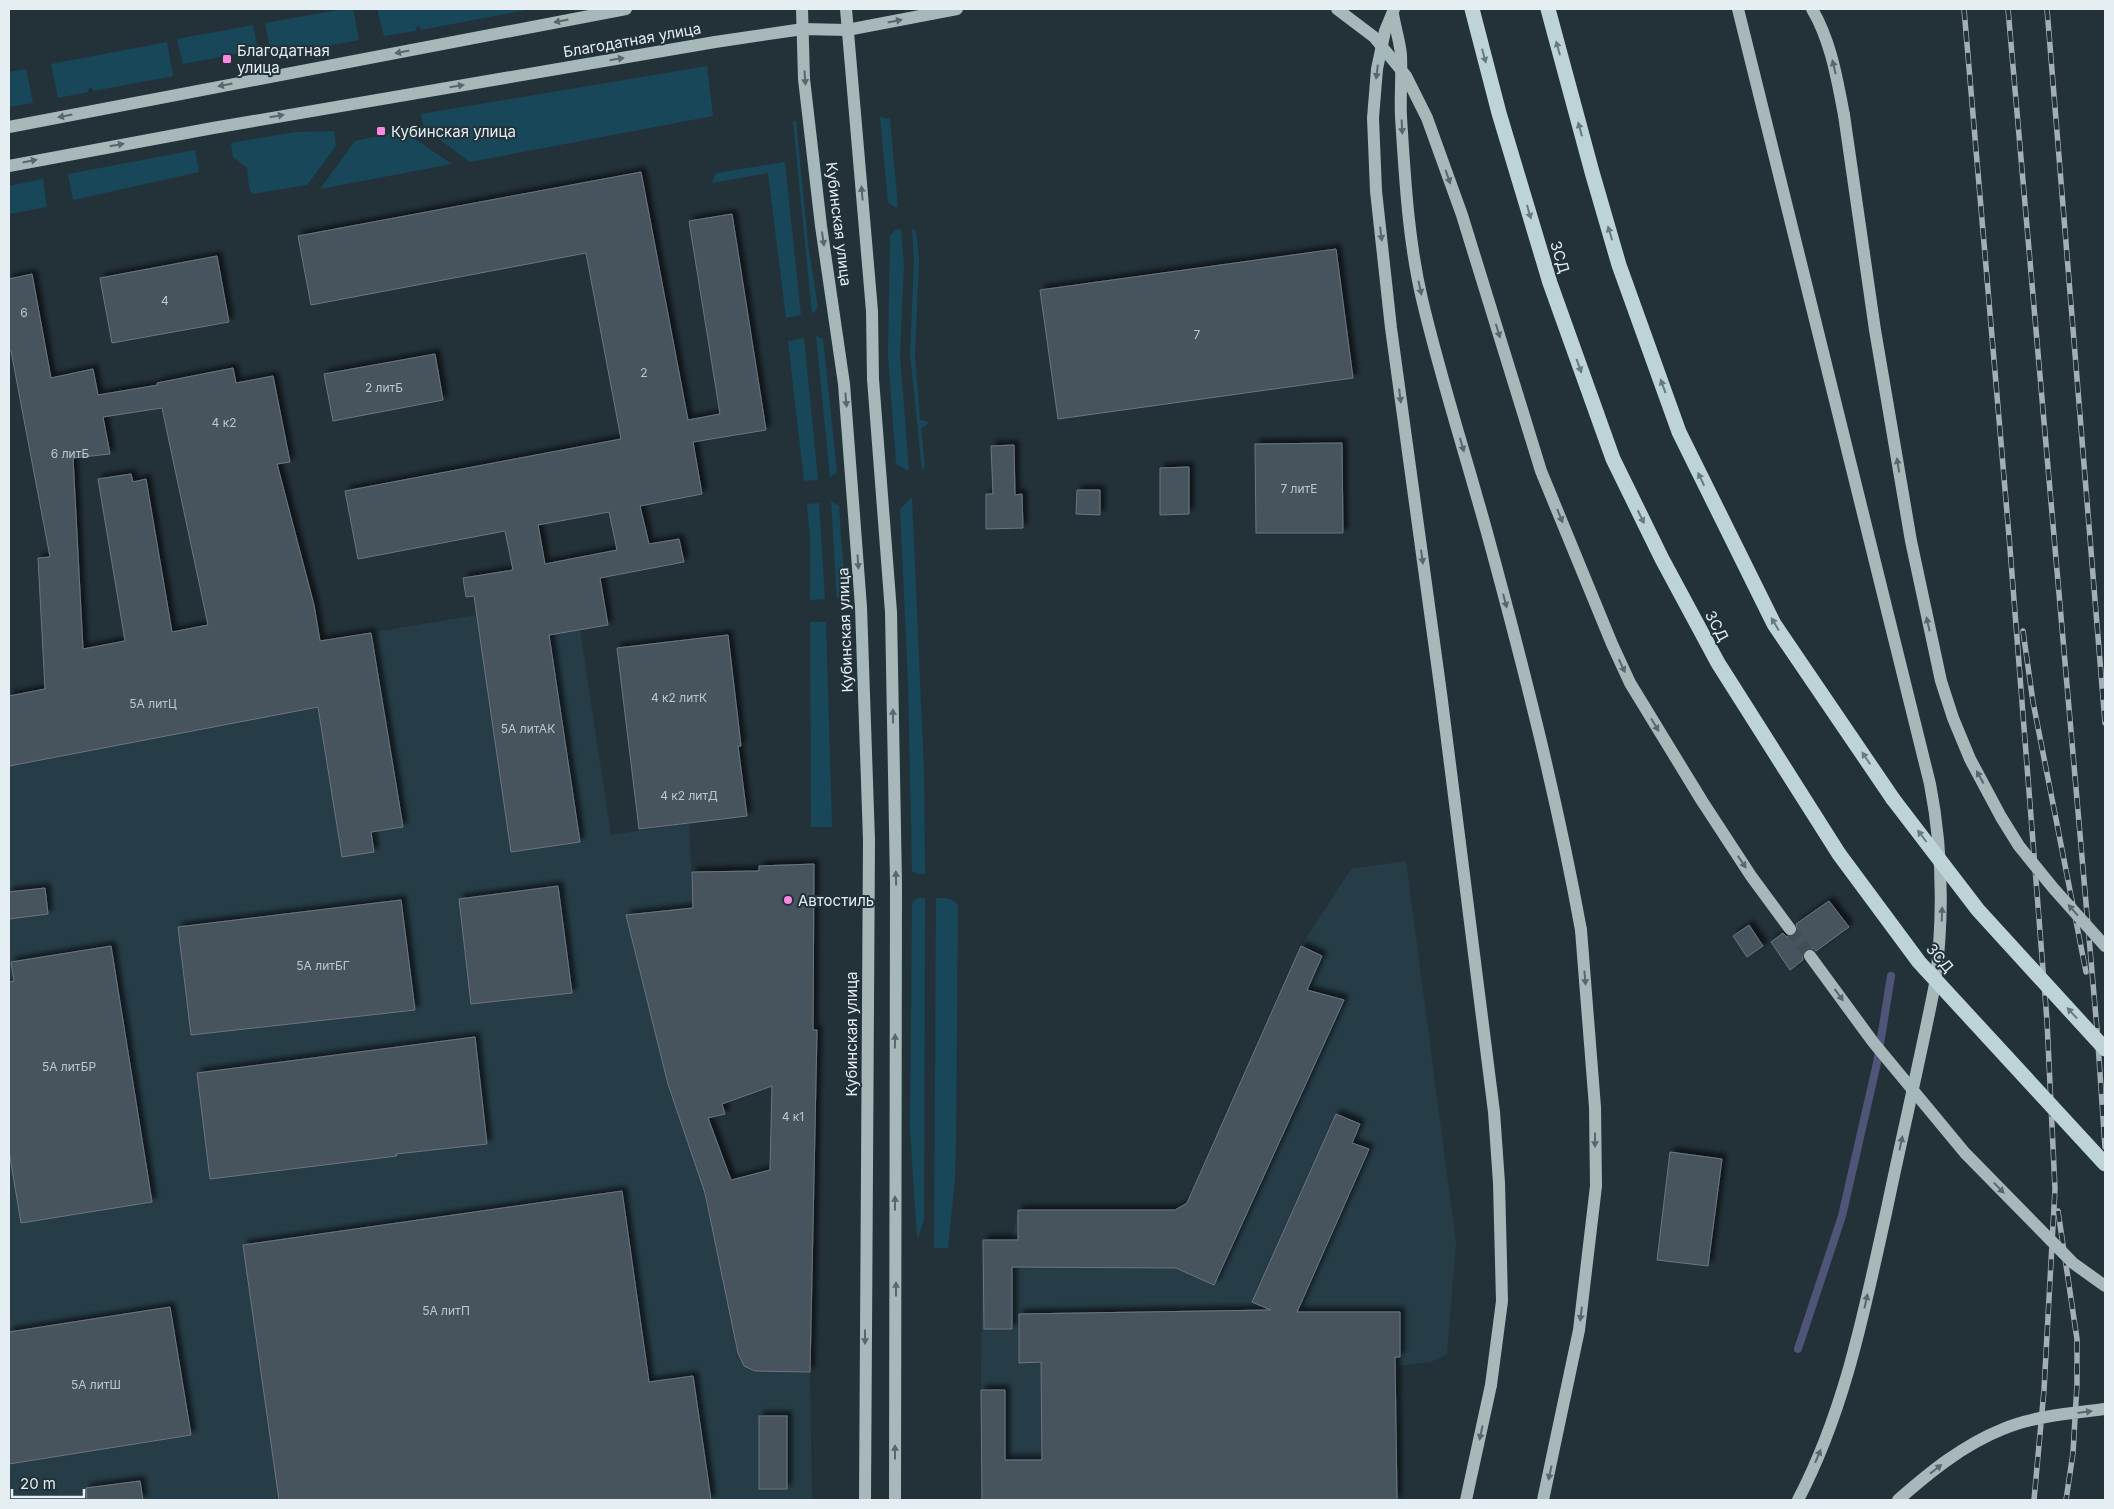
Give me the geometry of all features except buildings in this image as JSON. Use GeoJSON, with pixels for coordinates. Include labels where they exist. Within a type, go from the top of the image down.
{"type":"FeatureCollection","features":[{"type":"Feature","properties":{"kind":"highway","name":"ЗСД"},"geometry":{"type":"LineString","coordinates":[[1472,9],[1500,113],[1550,283],[1607,442],[1662,559],[1713,655],[1839,854],[1919,962],[2105,1164]]}},
{"type":"Feature","properties":{"kind":"highway"},"geometry":{"type":"LineString","coordinates":[[1548,9],[1619,265],[1679,432],[1774,624],[1893,799],[1978,910],[2105,1049]]}},
{"type":"Feature","properties":{"kind":"main road","name":"Благодатная улица"},"geometry":{"type":"LineString","coordinates":[[9,127],[626,9]]}},
{"type":"Feature","properties":{"kind":"main road","name":"Кубинская улица"},"geometry":{"type":"LineString","coordinates":[[802,9],[804,79],[821,226],[844,384],[861,607],[868,840],[865,1500]]}},
{"type":"Feature","properties":{"kind":"main road","name":"Кубинская улица"},"geometry":{"type":"LineString","coordinates":[[846,9],[872,312],[873,379],[891,612],[896,883],[896,1500]]}},
{"type":"Feature","properties":{"kind":"main road","name":"Благодатная улица"},"geometry":{"type":"LineString","coordinates":[[9,166],[374,100],[803,29],[847,30],[958,9]]}},
{"type":"Feature","properties":{"kind":"main road"},"geometry":{"type":"LineString","coordinates":[[1337,9],[1374,37],[1406,76],[1427,118],[1462,215],[1541,471],[1612,644],[1630,683],[1702,801],[1751,876],[1790,929]]}},
{"type":"Feature","properties":{"kind":"main road"},"geometry":{"type":"LineString","coordinates":[[1393,9],[1401,54],[1401,107],[1407,212],[1422,298],[1437,359],[1489,539],[1536,716],[1557,806],[1581,930],[1595,1107],[1596,1186],[1579,1330],[1543,1500]]}},
{"type":"Feature","properties":{"kind":"main road"},"geometry":{"type":"LineString","coordinates":[[1393,9],[1377,69],[1373,118],[1376,191],[1393,338],[1441,692],[1494,1112],[1499,1183],[1502,1301],[1491,1385],[1466,1500]]}},
{"type":"Feature","properties":{"kind":"main road"},"geometry":{"type":"LineString","coordinates":[[1738,9],[1930,784],[1936,812],[1942,869],[1941,927],[1935,984],[1862,1323],[1838,1408],[1816,1463],[1798,1500]]}},
{"type":"Feature","properties":{"kind":"main road"},"geometry":{"type":"LineString","coordinates":[[1812,9],[1819,20],[1832,60],[1844,115],[1875,330],[1910,542],[1941,681],[1953,718],[1970,759],[2001,817],[2019,846],[2054,889],[2105,946]]}},
{"type":"Feature","properties":{"kind":"main road"},"geometry":{"type":"LineString","coordinates":[[1810,956],[1873,1042],[1965,1153],[2074,1263],[2105,1286]]}},
{"type":"Feature","properties":{"kind":"main road"},"geometry":{"type":"LineString","coordinates":[[1898,1500],[1959,1451],[2004,1428],[2054,1415],[2105,1409]]}},
{"type":"Feature","properties":{"kind":"shaded area"},"geometry":{"type":"Polygon","coordinates":[[[353,9],[359,40],[272,57],[265,23],[353,9]]]}},
{"type":"Feature","properties":{"kind":"shaded area"},"geometry":{"type":"Polygon","coordinates":[[[377,9],[531,9],[421,30],[420,26],[416,27],[416,31],[384,36],[377,9]]]}},
{"type":"Feature","properties":{"kind":"shaded area"},"geometry":{"type":"Polygon","coordinates":[[[253,25],[258,50],[183,64],[177,39],[253,25]]]}},
{"type":"Feature","properties":{"kind":"shaded area"},"geometry":{"type":"Polygon","coordinates":[[[167,42],[173,76],[93,91],[92,88],[88,89],[88,92],[58,98],[51,64],[167,42]]]}},
{"type":"Feature","properties":{"kind":"shaded area"},"geometry":{"type":"Polygon","coordinates":[[[707,66],[713,116],[470,162],[424,128],[421,114],[707,66]]]}},
{"type":"Feature","properties":{"kind":"shaded area"},"geometry":{"type":"Polygon","coordinates":[[[26,69],[33,103],[9,107],[9,72],[26,69]]]}},
{"type":"Feature","properties":{"kind":"shaded area"},"geometry":{"type":"Polygon","coordinates":[[[880,117],[890,119],[898,207],[894,207],[888,202],[880,117]]]}},
{"type":"Feature","properties":{"kind":"shaded area"},"geometry":{"type":"Polygon","coordinates":[[[793,121],[796,121],[808,244],[818,307],[812,314],[793,121]]]}},
{"type":"Feature","properties":{"kind":"shaded area"},"geometry":{"type":"Polygon","coordinates":[[[334,131],[336,146],[307,185],[252,194],[249,187],[247,168],[233,157],[231,143],[295,132],[334,131]]]}},
{"type":"Feature","properties":{"kind":"shaded area"},"geometry":{"type":"Polygon","coordinates":[[[403,131],[452,164],[320,189],[355,141],[403,131]]]}},
{"type":"Feature","properties":{"kind":"shaded area"},"geometry":{"type":"Polygon","coordinates":[[[195,150],[199,172],[73,200],[68,174],[195,150]]]}},
{"type":"Feature","properties":{"kind":"shaded area"},"geometry":{"type":"Polygon","coordinates":[[[785,162],[801,315],[786,318],[768,173],[712,183],[716,173],[785,162]]]}},
{"type":"Feature","properties":{"kind":"shaded area"},"geometry":{"type":"Polygon","coordinates":[[[43,179],[47,207],[9,214],[9,186],[43,179]]]}},
{"type":"Feature","properties":{"kind":"shaded area"},"geometry":{"type":"Polygon","coordinates":[[[912,228],[916,231],[919,259],[915,355],[920,420],[927,421],[928,424],[921,428],[925,467],[922,471],[910,354],[914,260],[912,228]]]}},
{"type":"Feature","properties":{"kind":"shaded area"},"geometry":{"type":"Polygon","coordinates":[[[901,229],[904,265],[900,354],[909,471],[896,464],[888,355],[890,236],[895,230],[901,229]]]}},
{"type":"Feature","properties":{"kind":"shaded area"},"geometry":{"type":"Polygon","coordinates":[[[816,336],[823,339],[837,472],[830,478],[816,336]]]}},
{"type":"Feature","properties":{"kind":"shaded area"},"geometry":{"type":"Polygon","coordinates":[[[804,338],[818,480],[804,481],[788,341],[804,338]]]}},
{"type":"Feature","properties":{"kind":"shaded area"},"geometry":{"type":"Polygon","coordinates":[[[912,498],[924,771],[925,874],[918,874],[912,871],[908,682],[900,509],[912,498]]]}},
{"type":"Feature","properties":{"kind":"shaded area"},"geometry":{"type":"Polygon","coordinates":[[[831,501],[839,506],[845,590],[837,599],[831,501]]]}},
{"type":"Feature","properties":{"kind":"shaded area"},"geometry":{"type":"Polygon","coordinates":[[[819,503],[825,599],[810,600],[810,537],[807,504],[819,503]]]}},
{"type":"Feature","properties":{"kind":"shaded area"},"geometry":{"type":"Polygon","coordinates":[[[477,615],[580,630],[611,835],[689,823],[693,908],[626,916],[668,1084],[705,1193],[738,1353],[744,1366],[755,1371],[810,1372],[812,1500],[9,1500],[9,695],[285,643],[308,643],[477,615]]]}},
{"type":"Feature","properties":{"kind":"shaded area"},"geometry":{"type":"Polygon","coordinates":[[[810,622],[826,622],[832,827],[811,827],[810,622]]]}},
{"type":"Feature","properties":{"kind":"shaded area"},"geometry":{"type":"Polygon","coordinates":[[[1406,861],[1456,1243],[1447,1354],[1431,1362],[1399,1366],[1399,1500],[982,1500],[981,1364],[983,1240],[1012,1240],[1018,1210],[1175,1210],[1187,1203],[1301,946],[1351,869],[1406,861]]]}},
{"type":"Feature","properties":{"kind":"shaded area"},"geometry":{"type":"Polygon","coordinates":[[[917,898],[925,898],[924,1220],[919,1236],[917,1236],[910,1131],[912,903],[917,898]]]}},
{"type":"Feature","properties":{"kind":"shaded area"},"geometry":{"type":"Polygon","coordinates":[[[936,898],[946,898],[958,906],[955,1178],[948,1248],[934,1248],[936,898]]]}},
{"type":"Feature","properties":{"kind":"waterway"},"geometry":{"type":"LineString","coordinates":[[1798,1349],[1842,1216],[1877,1063],[1891,976]]}},
{"type":"Feature","properties":{"kind":"tunnel"},"geometry":{"type":"LineString","coordinates":[[1790,929],[1810,956]]}},
{"type":"Feature","properties":{"kind":"railway"},"geometry":{"type":"LineString","coordinates":[[1964,9],[2009,536],[2047,1021],[2055,1189],[2044,1390],[2034,1500]]}},
{"type":"Feature","properties":{"kind":"railway"},"geometry":{"type":"LineString","coordinates":[[2008,9],[2097,1029],[2105,1147]]}},
{"type":"Feature","properties":{"kind":"railway"},"geometry":{"type":"LineString","coordinates":[[2047,9],[2105,723]]}},
{"type":"Feature","properties":{"kind":"railway"},"geometry":{"type":"LineString","coordinates":[[2023,631],[2033,702],[2086,972]]}},
{"type":"Feature","properties":{"kind":"railway"},"geometry":{"type":"LineString","coordinates":[[2058,1211],[2077,1339],[2077,1384],[2073,1453],[2066,1500]]}},
{"type":"Feature","properties":{"kind":"place","name":"Благодатная улица"},"geometry":{"type":"Point","coordinates":[227,59]}},
{"type":"Feature","properties":{"kind":"place","name":"Кубинская улица"},"geometry":{"type":"Point","coordinates":[381,131]}},
{"type":"Feature","properties":{"kind":"place","name":"Автостиль"},"geometry":{"type":"Point","coordinates":[788,900]}}]}
